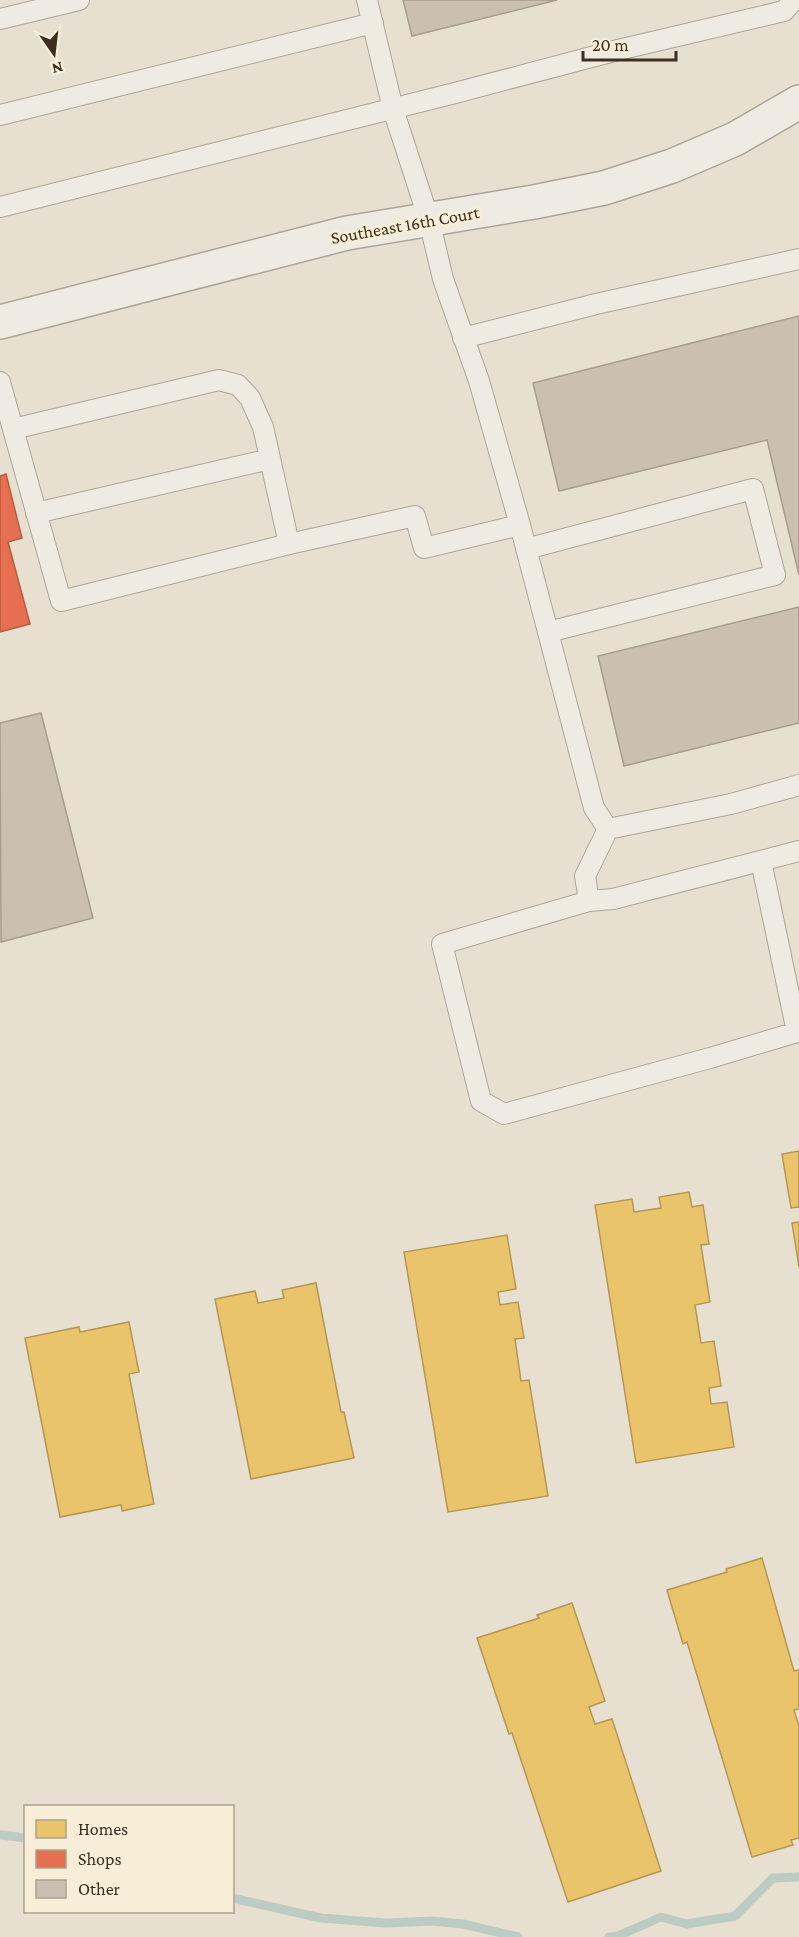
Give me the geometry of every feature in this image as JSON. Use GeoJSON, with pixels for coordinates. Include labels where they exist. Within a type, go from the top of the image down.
{"type":"FeatureCollection","features":[{"type":"Feature","properties":{"kind":"street","name":"Southeast 16th Court"},"geometry":{"type":"LineString","coordinates":[[0,322],[347,233],[604,188],[672,166],[735,139],[799,102]]}},
{"type":"Feature","properties":{"kind":"lane"},"geometry":{"type":"LineString","coordinates":[[0,19],[79,0]]}},
{"type":"Feature","properties":{"kind":"lane"},"geometry":{"type":"LineString","coordinates":[[367,0],[393,109],[429,220],[443,279],[479,381],[520,525],[594,808],[608,829]]}},
{"type":"Feature","properties":{"kind":"lane"},"geometry":{"type":"LineString","coordinates":[[0,207],[618,50],[784,11],[794,0]]}},
{"type":"Feature","properties":{"kind":"lane"},"geometry":{"type":"LineString","coordinates":[[0,115],[373,23]]}},
{"type":"Feature","properties":{"kind":"lane"},"geometry":{"type":"LineString","coordinates":[[463,338],[596,304],[799,259]]}},
{"type":"Feature","properties":{"kind":"lane"},"geometry":{"type":"LineString","coordinates":[[12,429],[219,380],[238,385],[250,398],[263,427],[289,544]]}},
{"type":"Feature","properties":{"kind":"lane"},"geometry":{"type":"LineString","coordinates":[[0,382],[61,601],[289,544],[415,516],[424,548],[520,525]]}},
{"type":"Feature","properties":{"kind":"lane"},"geometry":{"type":"LineString","coordinates":[[36,513],[270,459]]}},
{"type":"Feature","properties":{"kind":"lane"},"geometry":{"type":"LineString","coordinates":[[526,549],[753,489],[776,575],[548,632]]}},
{"type":"Feature","properties":{"kind":"lane"},"geometry":{"type":"LineString","coordinates":[[608,829],[731,804],[799,785]]}},
{"type":"Feature","properties":{"kind":"lane"},"geometry":{"type":"LineString","coordinates":[[589,901],[585,876],[608,829]]}},
{"type":"Feature","properties":{"kind":"lane"},"geometry":{"type":"LineString","coordinates":[[761,861],[797,1032],[504,1114],[481,1101],[442,944],[589,901],[613,899],[799,851]]}},
{"type":"Feature","properties":{"kind":"building: Homes"},"geometry":{"type":"Polygon","coordinates":[[[799,1151],[799,1207],[791,1208],[782,1154],[799,1151]]]}},
{"type":"Feature","properties":{"kind":"building: Homes"},"geometry":{"type":"Polygon","coordinates":[[[689,1192],[692,1207],[703,1205],[709,1244],[701,1245],[710,1302],[695,1305],[701,1343],[714,1341],[721,1386],[709,1388],[711,1404],[727,1402],[734,1447],[636,1463],[595,1205],[632,1199],[634,1212],[661,1208],[659,1197],[689,1192]]]}},
{"type":"Feature","properties":{"kind":"building: Homes"},"geometry":{"type":"Polygon","coordinates":[[[799,1222],[799,1267],[792,1223],[799,1222]]]}},
{"type":"Feature","properties":{"kind":"building: Homes"},"geometry":{"type":"Polygon","coordinates":[[[507,1235],[516,1289],[498,1292],[500,1305],[518,1302],[524,1338],[515,1339],[521,1381],[529,1380],[548,1496],[448,1512],[404,1252],[507,1235]]]}},
{"type":"Feature","properties":{"kind":"building: Homes"},"geometry":{"type":"Polygon","coordinates":[[[316,1283],[341,1412],[344,1412],[354,1458],[251,1479],[215,1299],[255,1291],[258,1303],[284,1298],[282,1290],[316,1283]]]}},
{"type":"Feature","properties":{"kind":"building: Homes"},"geometry":{"type":"Polygon","coordinates":[[[129,1322],[139,1372],[129,1374],[154,1504],[122,1511],[121,1505],[60,1517],[25,1338],[79,1327],[80,1332],[129,1322]]]}},
{"type":"Feature","properties":{"kind":"building: Homes"},"geometry":{"type":"Polygon","coordinates":[[[762,1558],[794,1671],[799,1670],[799,1709],[794,1710],[799,1726],[799,1838],[791,1840],[793,1845],[752,1857],[687,1642],[683,1644],[667,1590],[727,1572],[726,1569],[762,1558]]]}},
{"type":"Feature","properties":{"kind":"building: Homes"},"geometry":{"type":"Polygon","coordinates":[[[572,1603],[605,1701],[589,1707],[595,1724],[612,1719],[661,1871],[568,1902],[512,1733],[509,1734],[477,1638],[539,1618],[537,1615],[572,1603]]]}},
{"type":"Feature","properties":{"kind":"building: Shops"},"geometry":{"type":"Polygon","coordinates":[[[6,474],[22,538],[8,542],[30,624],[0,632],[0,476],[6,474]]]}},
{"type":"Feature","properties":{"kind":"building: Other"},"geometry":{"type":"Polygon","coordinates":[[[403,0],[557,0],[412,36],[403,0]]]}},
{"type":"Feature","properties":{"kind":"building: Other"},"geometry":{"type":"Polygon","coordinates":[[[799,316],[799,575],[767,440],[559,491],[533,383],[799,316]]]}},
{"type":"Feature","properties":{"kind":"building: Other"},"geometry":{"type":"Polygon","coordinates":[[[799,607],[799,723],[624,766],[598,656],[799,607]]]}},
{"type":"Feature","properties":{"kind":"building: Other"},"geometry":{"type":"Polygon","coordinates":[[[41,713],[93,918],[1,942],[0,723],[41,713]]]}},
{"type":"Feature","properties":{"kind":"waterway"},"geometry":{"type":"LineString","coordinates":[[0,1835],[24,1838]]}},
{"type":"Feature","properties":{"kind":"waterway"},"geometry":{"type":"LineString","coordinates":[[609,1937],[618,1936],[661,1917],[687,1924],[735,1916],[773,1878],[799,1877]]}},
{"type":"Feature","properties":{"kind":"waterway"},"geometry":{"type":"LineString","coordinates":[[234,1898],[321,1918],[386,1923],[432,1921],[463,1924],[518,1937]]}}]}
